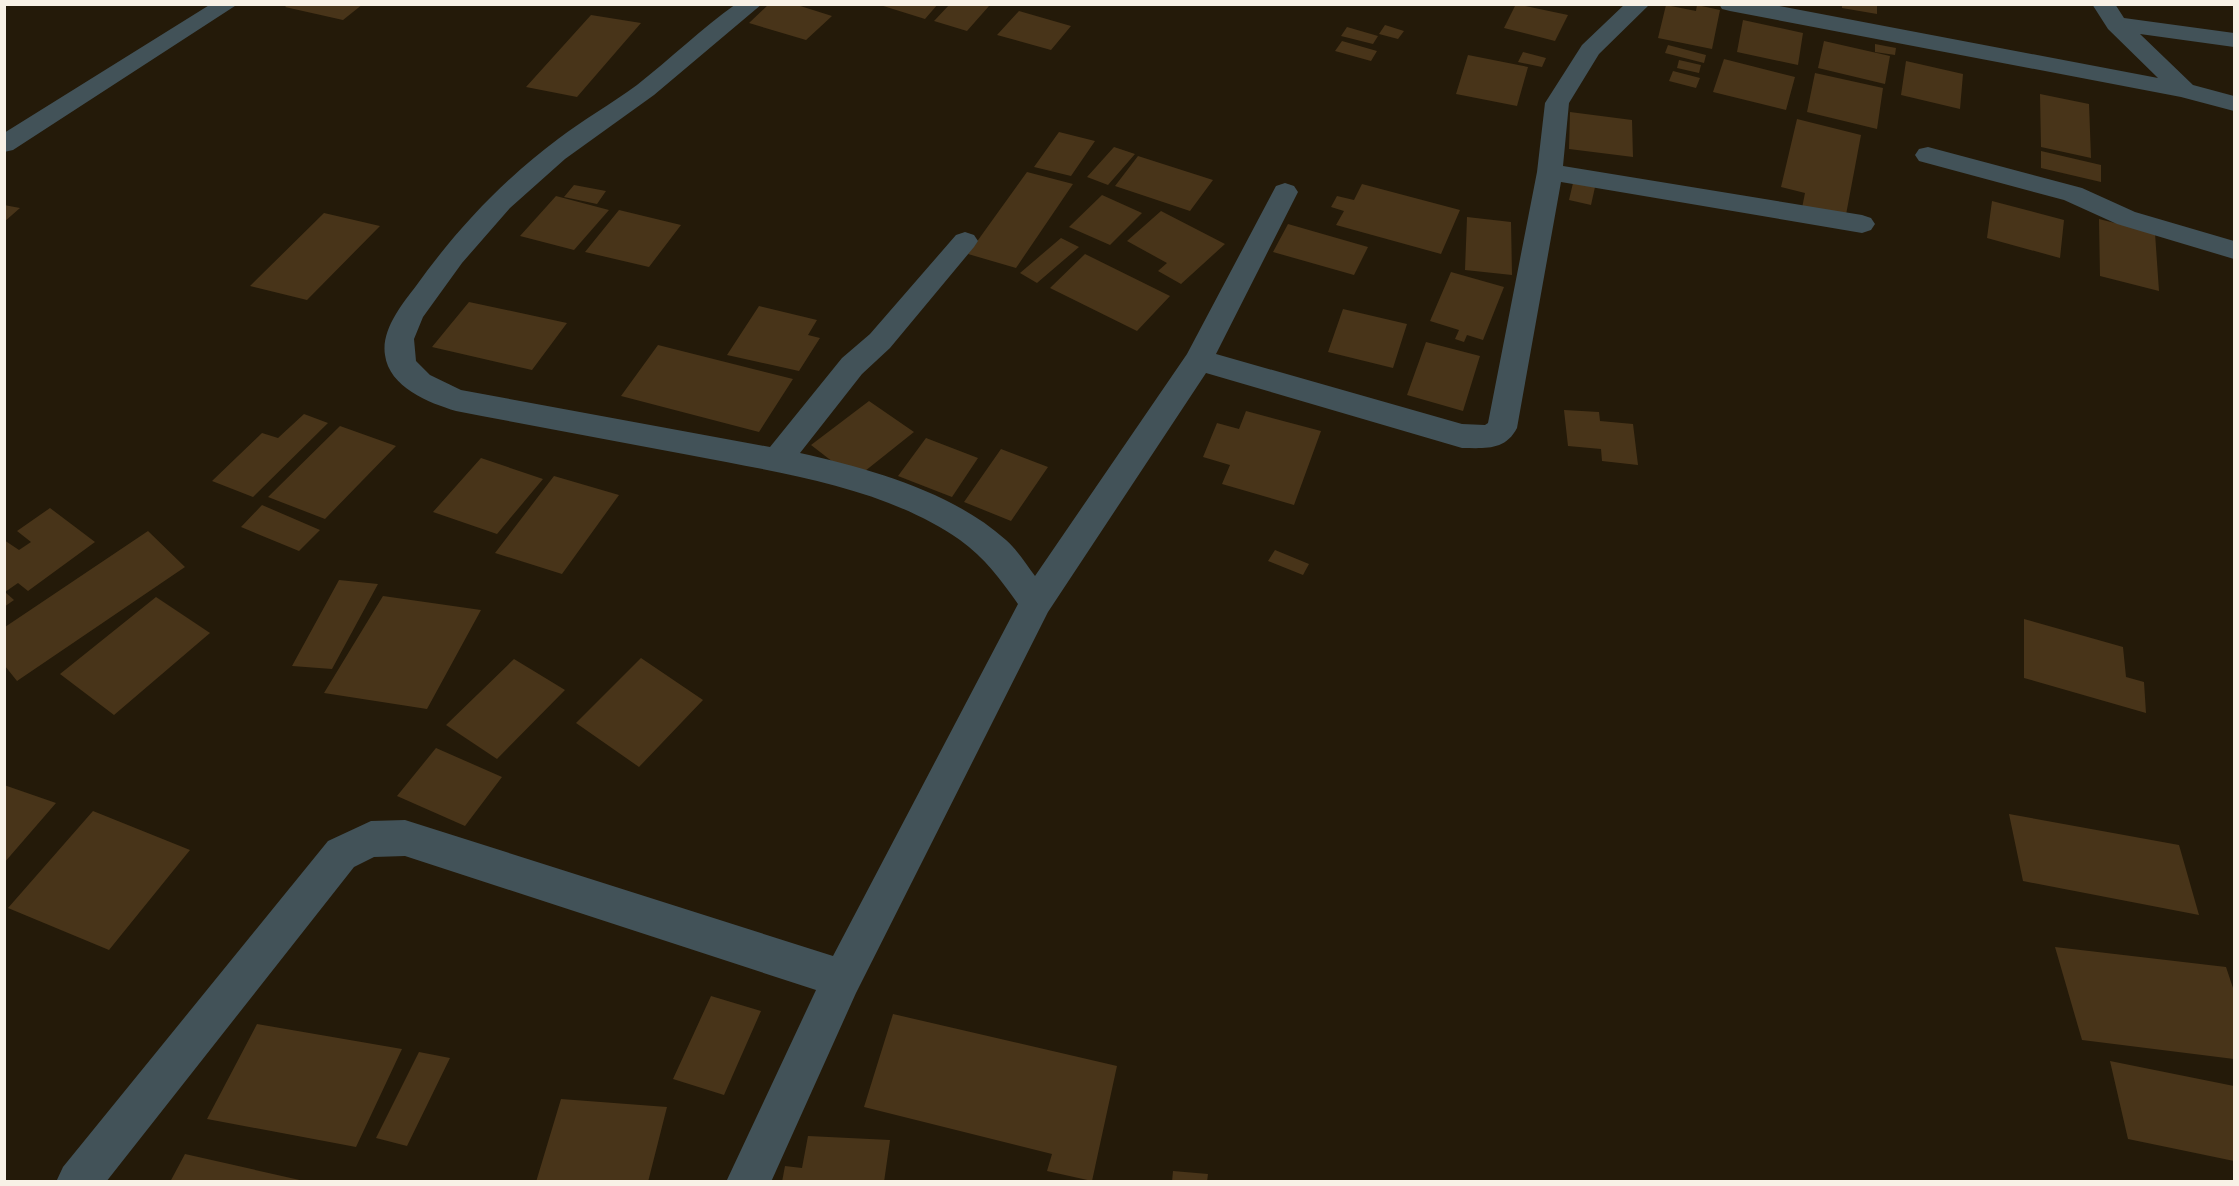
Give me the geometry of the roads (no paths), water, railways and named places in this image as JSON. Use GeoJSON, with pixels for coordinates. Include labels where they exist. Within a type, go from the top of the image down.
{"type":"FeatureCollection","features":[{"type":"Feature","properties":{"kind":"street"},"geometry":{"type":"LineString","coordinates":[[4,144],[228,4]]}},
{"type":"Feature","properties":{"kind":"street"},"geometry":{"type":"LineString","coordinates":[[751,4],[728,20],[644,90],[557,152],[486,215],[451,256],[408,318],[399,345],[402,365],[422,384],[456,400],[777,460],[819,469],[883,489],[954,521],[994,548],[1036,602]]}},
{"type":"Feature","properties":{"kind":"street"},"geometry":{"type":"LineString","coordinates":[[1200,360],[1462,436],[1491,437],[1502,428],[1550,172],[1557,103],[1590,50],[1639,4]]}},
{"type":"Feature","properties":{"kind":"street"},"geometry":{"type":"LineString","coordinates":[[1730,4],[2184,90],[2235,104]]}},
{"type":"Feature","properties":{"kind":"street"},"geometry":{"type":"LineString","coordinates":[[2103,4],[2116,24],[2184,90]]}},
{"type":"Feature","properties":{"kind":"street"},"geometry":{"type":"LineString","coordinates":[[2116,24],[2235,40]]}},
{"type":"Feature","properties":{"kind":"street"},"geometry":{"type":"LineString","coordinates":[[1928,155],[2073,194],[2126,218],[2235,250]]}},
{"type":"Feature","properties":{"kind":"street"},"geometry":{"type":"LineString","coordinates":[[1550,172],[1862,224]]}},
{"type":"Feature","properties":{"kind":"street"},"geometry":{"type":"LineString","coordinates":[[748,1182],[842,979],[1036,602],[1200,360],[1285,192]]}},
{"type":"Feature","properties":{"kind":"street"},"geometry":{"type":"LineString","coordinates":[[777,460],[852,366],[880,341],[965,241]]}},
{"type":"Feature","properties":{"kind":"street"},"geometry":{"type":"LineString","coordinates":[[78,1182],[341,854],[371,839],[405,838],[842,979]]}}]}
